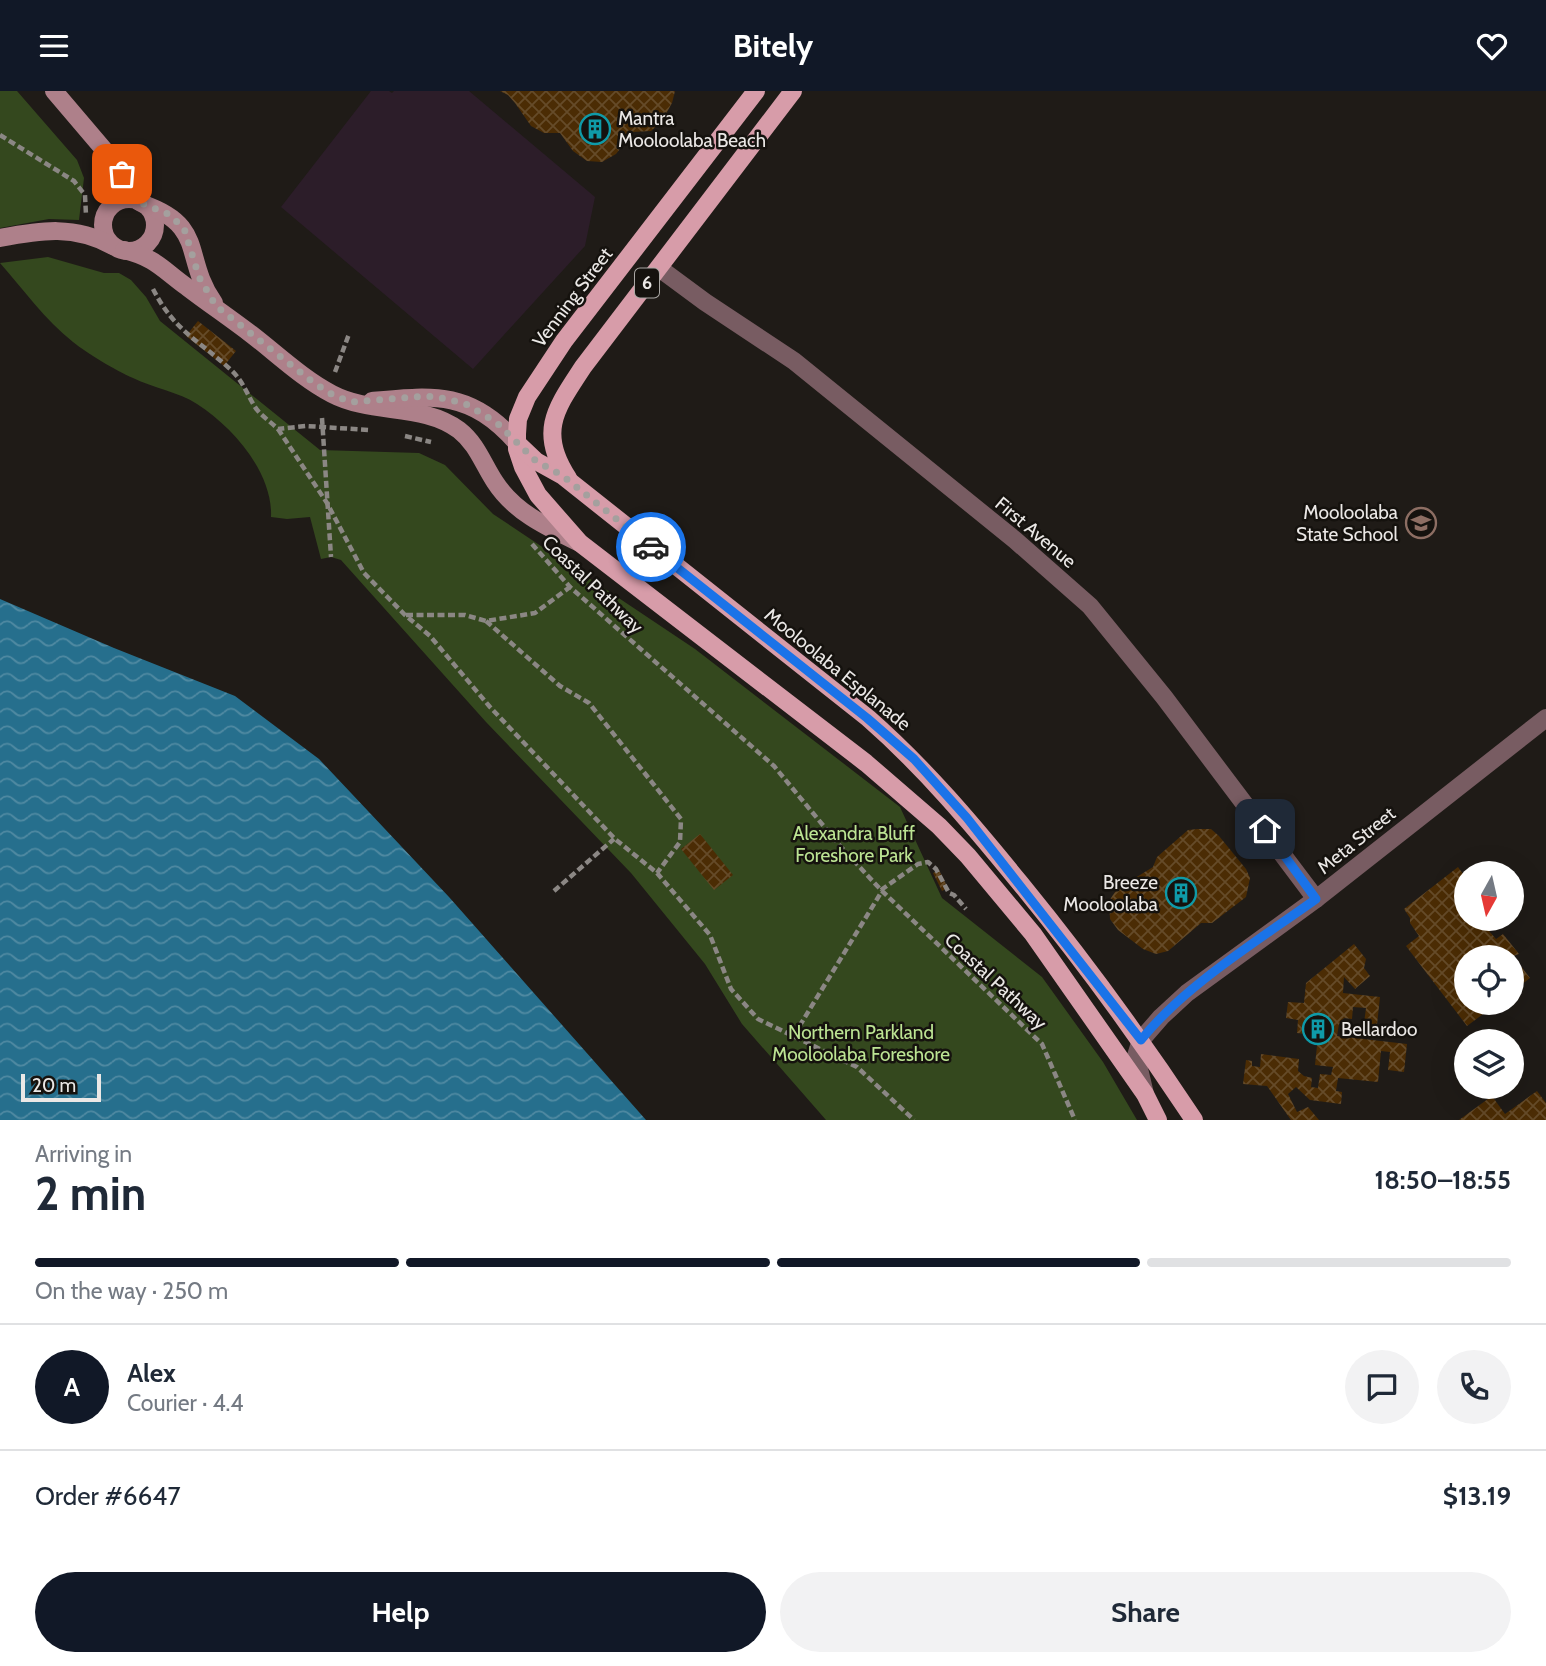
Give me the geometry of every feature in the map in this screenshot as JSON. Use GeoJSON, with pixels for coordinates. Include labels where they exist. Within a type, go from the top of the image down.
{"type":"FeatureCollection","features":[{"type":"Feature","properties":{"kind":"main road"},"geometry":{"type":"LineString","coordinates":[[54,91],[112,158],[140,203],[147,207],[153,218],[153,236],[141,248],[119,248],[104,231],[107,212],[122,201],[140,203],[168,214],[184,228],[199,277],[216,306]]}},
{"type":"Feature","properties":{"kind":"main road","name":"Venning Street"},"geometry":{"type":"LineString","coordinates":[[580,543],[530,484],[520,460],[517,443],[518,419],[527,397],[564,341],[755,91]]}},
{"type":"Feature","properties":{"kind":"main road","name":"6"},"geometry":{"type":"LineString","coordinates":[[577,488],[557,457],[552,430],[554,414],[583,367],[793,91]]}},
{"type":"Feature","properties":{"kind":"main road"},"geometry":{"type":"LineString","coordinates":[[0,238],[38,231],[89,235],[156,262],[333,395],[370,407],[432,417],[451,425],[474,445],[496,484],[515,505],[540,523],[580,543]]}},
{"type":"Feature","properties":{"kind":"main road","name":"Mooloolaba Esplanade"},"geometry":{"type":"LineString","coordinates":[[351,402],[418,396],[448,399],[480,411],[503,428],[536,461],[563,476],[867,718],[914,759],[967,818],[1141,1040],[1194,1120]]}},
{"type":"Feature","properties":{"kind":"main road","name":"6"},"geometry":{"type":"LineString","coordinates":[[580,543],[866,763],[939,826],[1034,934],[1145,1094],[1158,1120]]}},
{"type":"Feature","properties":{"kind":"street","name":"First Avenue"},"geometry":{"type":"LineString","coordinates":[[659,268],[794,361],[1015,540],[1090,606],[1214,763],[1316,899]]}},
{"type":"Feature","properties":{"kind":"street","name":"Meta Street"},"geometry":{"type":"LineString","coordinates":[[1141,1040],[1157,1020],[1187,993],[1316,899],[1546,718]]}},
{"type":"Feature","properties":{"kind":"street"},"geometry":{"type":"LineString","coordinates":[[1141,1040],[1136,1056],[1145,1094]]}},
{"type":"Feature","properties":{"kind":"path"},"geometry":{"type":"LineString","coordinates":[[0,135],[78,185],[86,200],[86,219]]}},
{"type":"Feature","properties":{"kind":"path"},"geometry":{"type":"LineString","coordinates":[[150,284],[175,324],[232,371],[243,384],[256,409],[278,429],[327,503],[364,573],[430,636],[490,707],[615,839],[657,873],[710,935],[731,989],[758,1019],[857,1067],[914,1120]]}},
{"type":"Feature","properties":{"kind":"path"},"geometry":{"type":"LineString","coordinates":[[332,380],[349,334]]}},
{"type":"Feature","properties":{"kind":"path"},"geometry":{"type":"LineString","coordinates":[[322,418],[331,557]]}},
{"type":"Feature","properties":{"kind":"path"},"geometry":{"type":"LineString","coordinates":[[278,429],[322,426],[377,431]]}},
{"type":"Feature","properties":{"kind":"path"},"geometry":{"type":"LineString","coordinates":[[400,435],[434,443]]}},
{"type":"Feature","properties":{"kind":"path","name":"Coastal Pathway"},"geometry":{"type":"LineString","coordinates":[[527,539],[570,587],[774,766],[881,891],[1042,1044],[1076,1120]]}},
{"type":"Feature","properties":{"kind":"path"},"geometry":{"type":"LineString","coordinates":[[486,621],[536,613],[570,587]]}},
{"type":"Feature","properties":{"kind":"path"},"geometry":{"type":"LineString","coordinates":[[405,615],[466,615],[486,621],[560,686],[589,703],[681,819],[680,842],[657,873]]}},
{"type":"Feature","properties":{"kind":"path"},"geometry":{"type":"LineString","coordinates":[[554,891],[615,839]]}},
{"type":"Feature","properties":{"kind":"path"},"geometry":{"type":"LineString","coordinates":[[794,1035],[881,891],[918,864],[928,862],[936,869],[949,893],[966,909]]}},
{"type":"Feature","properties":{"kind":"shaded area"},"geometry":{"type":"Polygon","coordinates":[[[371,91],[469,91],[595,197],[585,246],[473,369],[281,207],[371,91]]]}},
{"type":"Feature","properties":{"kind":"green space"},"geometry":{"type":"Polygon","coordinates":[[[0,91],[17,91],[77,160],[84,178],[79,220],[49,219],[0,228],[0,91]]]}},
{"type":"Feature","properties":{"kind":"green space","name":"Northern Parkland Mooloolaba Foreshore"},"geometry":{"type":"Polygon","coordinates":[[[48,257],[104,273],[119,273],[131,280],[146,297],[160,321],[320,450],[419,453],[445,465],[493,514],[695,649],[900,807],[942,898],[1042,977],[1103,1062],[1137,1120],[826,1120],[742,1024],[705,964],[631,873],[486,722],[341,560],[331,557],[321,559],[310,517],[271,517],[265,484],[258,468],[237,438],[211,414],[190,400],[126,375],[79,347],[44,314],[0,263],[48,257]]]}},
{"type":"Feature","properties":{"kind":"water"},"geometry":{"type":"Polygon","coordinates":[[[0,599],[235,696],[319,759],[449,897],[646,1120],[0,1120],[0,599]]]}},
{"type":"Feature","properties":{"kind":"building","name":"Mantra Mooloolaba Beach"},"geometry":{"type":"Polygon","coordinates":[[[500,91],[675,91],[662,121],[651,131],[633,132],[616,154],[602,162],[587,161],[573,151],[560,133],[544,133],[531,126],[508,95],[500,91]]]}},
{"type":"Feature","properties":{"kind":"building"},"geometry":{"type":"Polygon","coordinates":[[[198,321],[236,351],[224,366],[186,336],[198,321]]]}},
{"type":"Feature","properties":{"kind":"building","name":"Breeze Mooloolaba"},"geometry":{"type":"Polygon","coordinates":[[[1211,829],[1246,869],[1250,878],[1246,897],[1212,923],[1201,923],[1168,951],[1156,954],[1143,949],[1118,930],[1110,919],[1109,901],[1117,889],[1153,867],[1157,857],[1188,830],[1211,829]]]}},
{"type":"Feature","properties":{"kind":"building"},"geometry":{"type":"Polygon","coordinates":[[[700,834],[733,875],[714,890],[681,849],[700,834]]]}},
{"type":"Feature","properties":{"kind":"building"},"geometry":{"type":"Polygon","coordinates":[[[939,870],[948,888],[942,891],[933,873],[939,870]]]}},
{"type":"Feature","properties":{"kind":"building"},"geometry":{"type":"Polygon","coordinates":[[[1454,870],[1454,931],[1489,931],[1496,939],[1503,934],[1512,945],[1454,945],[1454,1009],[1406,946],[1419,936],[1404,909],[1454,870]]]}},
{"type":"Feature","properties":{"kind":"building","name":"Bellardoo"},"geometry":{"type":"Polygon","coordinates":[[[1354,944],[1366,959],[1364,968],[1370,976],[1355,989],[1344,977],[1343,993],[1380,997],[1377,1025],[1364,1023],[1366,1008],[1353,1007],[1352,1019],[1344,1018],[1339,1024],[1337,1036],[1407,1044],[1404,1072],[1388,1070],[1390,1052],[1381,1051],[1378,1082],[1338,1078],[1336,1091],[1342,1092],[1341,1104],[1310,1100],[1296,1087],[1288,1094],[1297,1112],[1308,1107],[1319,1120],[1291,1120],[1267,1086],[1243,1084],[1246,1060],[1252,1061],[1252,1066],[1260,1067],[1261,1054],[1299,1059],[1298,1071],[1312,1078],[1311,1087],[1318,1088],[1320,1074],[1331,1075],[1333,1067],[1315,1065],[1318,1036],[1297,1033],[1298,1020],[1286,1018],[1288,1002],[1304,1003],[1306,983],[1354,944]]]}},
{"type":"Feature","properties":{"kind":"building"},"geometry":{"type":"Polygon","coordinates":[[[1524,970],[1530,978],[1524,983],[1524,970]]]}},
{"type":"Feature","properties":{"kind":"building"},"geometry":{"type":"Polygon","coordinates":[[[1459,1015],[1482,1015],[1467,1026],[1459,1015]]]}},
{"type":"Feature","properties":{"kind":"building"},"geometry":{"type":"Polygon","coordinates":[[[1537,1091],[1546,1103],[1546,1120],[1459,1120],[1488,1099],[1494,1099],[1505,1114],[1537,1091]]]}},
{"type":"Feature","properties":{"kind":"way so far"},"geometry":{"type":"LineString","coordinates":[[122,174],[139,202],[168,214],[184,228],[199,277],[216,306],[314,383],[351,402],[427,396],[468,405],[497,423],[536,461],[563,476],[651,547]]}},
{"type":"Feature","properties":{"kind":"place","name":"Mantra Mooloolaba Beach"},"geometry":{"type":"Point","coordinates":[595,129]}},
{"type":"Feature","properties":{"kind":"place","name":"Mooloolaba State School"},"geometry":{"type":"Point","coordinates":[1421,523]}},
{"type":"Feature","properties":{"kind":"place","name":"Breeze Mooloolaba"},"geometry":{"type":"Point","coordinates":[1181,893]}},
{"type":"Feature","properties":{"kind":"place","name":"Bellardoo"},"geometry":{"type":"Point","coordinates":[1318,1029]}},
{"type":"Feature","properties":{"kind":"route"},"geometry":{"type":"LineString","coordinates":[[651,547],[867,718],[914,759],[967,818],[1043,912],[1141,1040],[1157,1020],[1187,993],[1316,899],[1265,829]]}},
{"type":"Feature","properties":{"kind":"park label","name":"Alexandra Bluff Foreshore Park"},"geometry":{"type":"Point","coordinates":[854,844]}}]}
